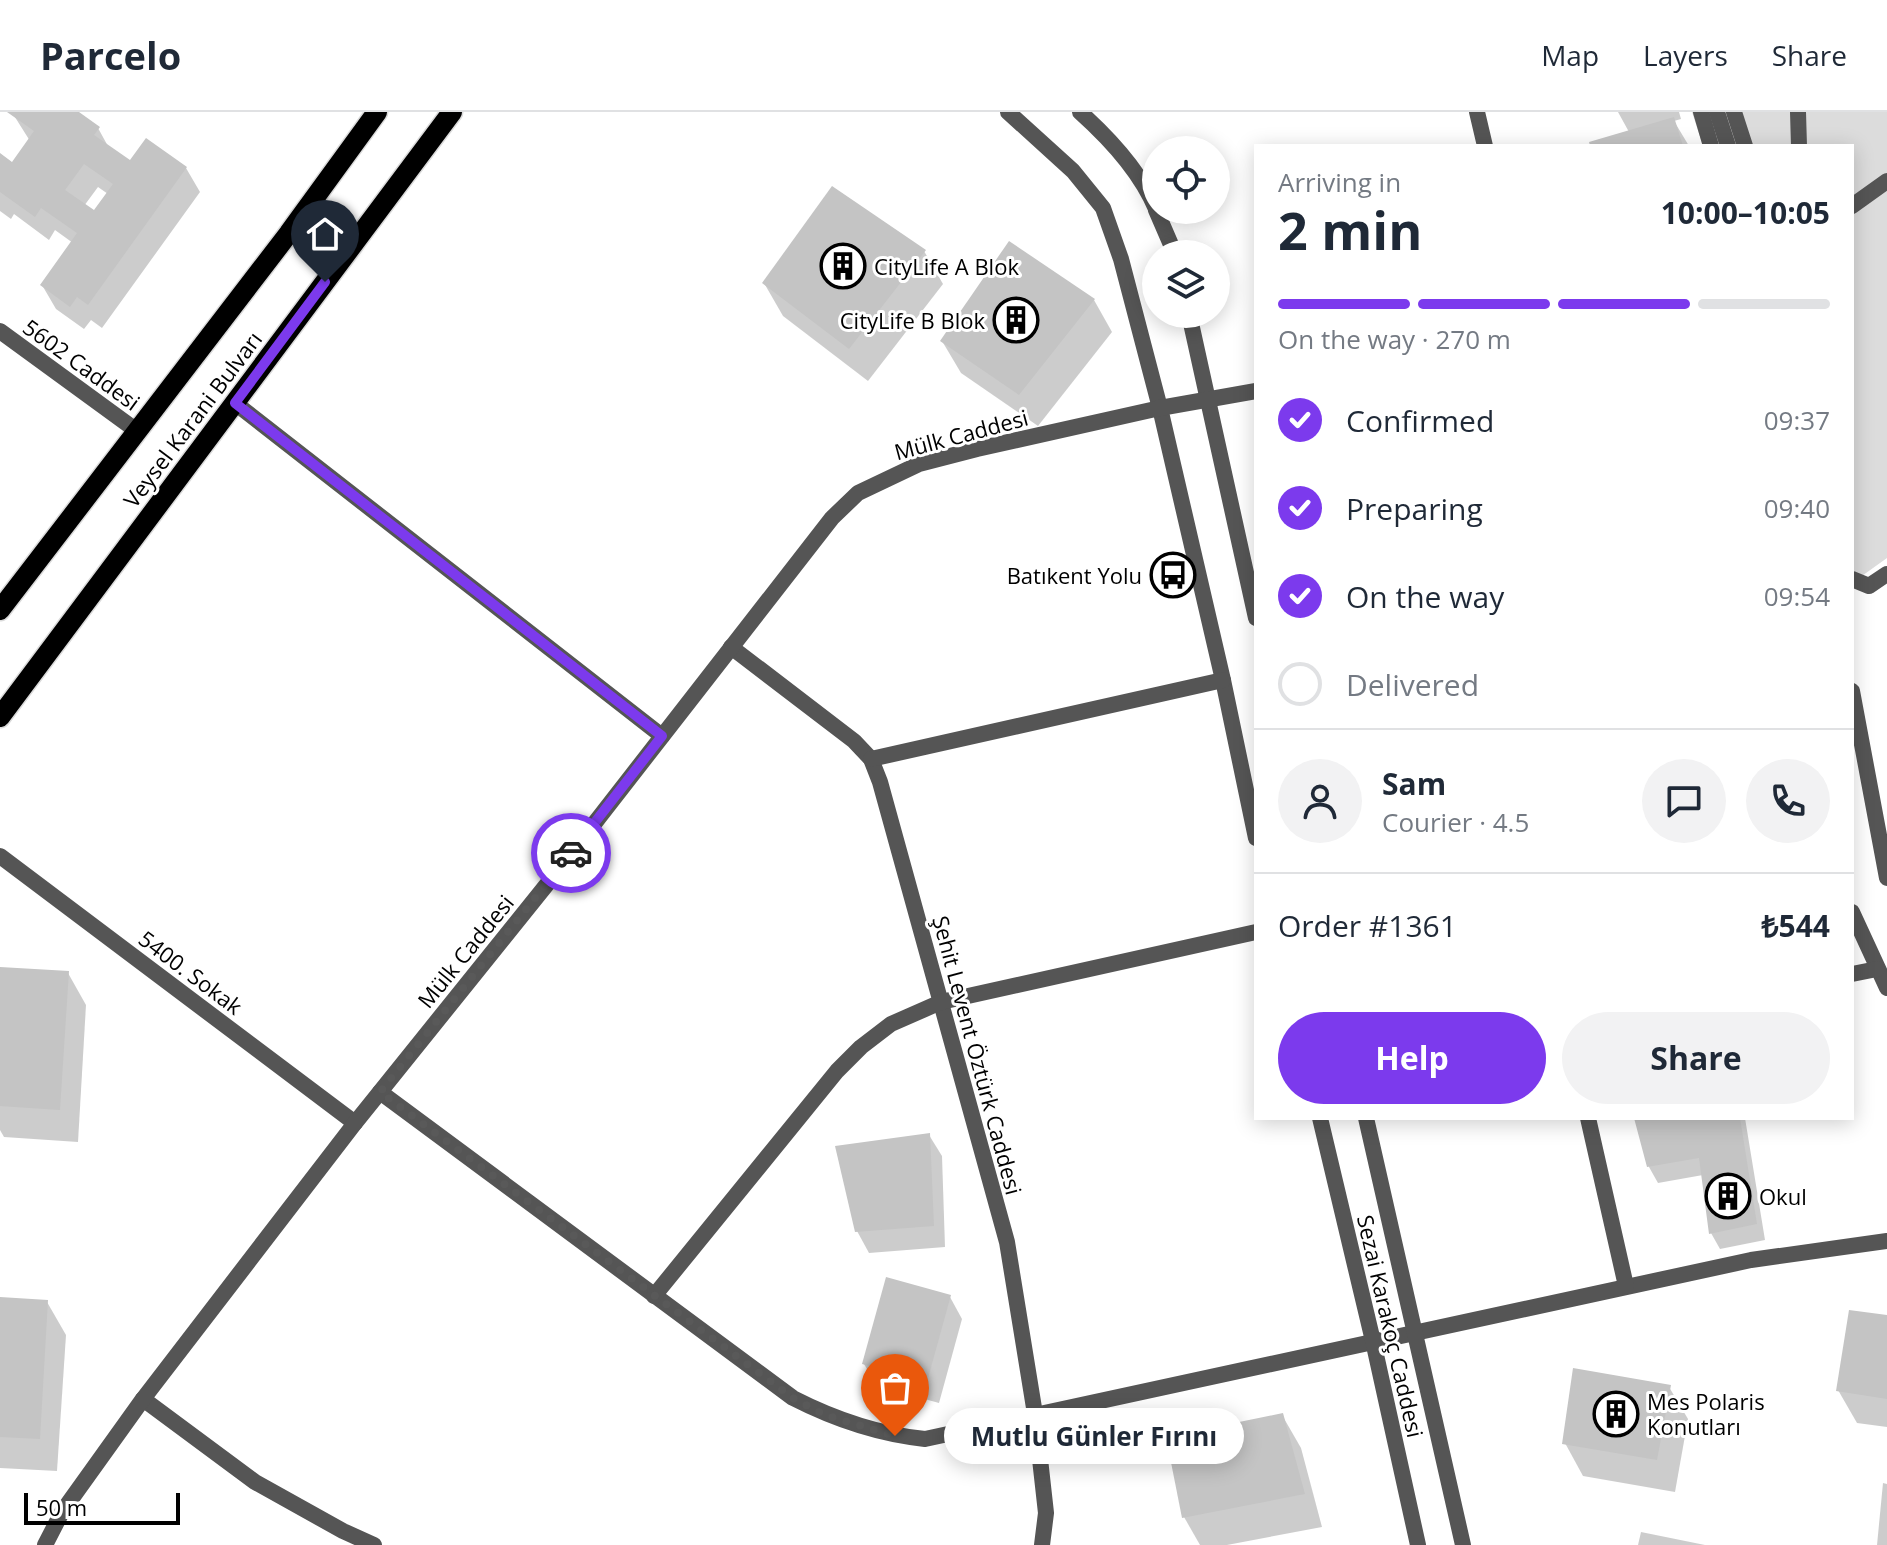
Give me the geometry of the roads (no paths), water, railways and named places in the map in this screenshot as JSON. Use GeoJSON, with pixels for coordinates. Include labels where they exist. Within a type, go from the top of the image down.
{"type":"FeatureCollection","features":[{"type":"Feature","properties":{"kind":"main road","name":"Veysel Karani Bulvarı"},"geometry":{"type":"LineString","coordinates":[[0,610],[289,233],[377,112]]}},
{"type":"Feature","properties":{"kind":"main road","name":"Veysel Karani Bulvarı"},"geometry":{"type":"LineString","coordinates":[[0,717],[452,112]]}},
{"type":"Feature","properties":{"kind":"street"},"geometry":{"type":"LineString","coordinates":[[1008,112],[1073,171],[1103,208],[1121,259],[1160,408],[1254,828]]}},
{"type":"Feature","properties":{"kind":"street"},"geometry":{"type":"LineString","coordinates":[[1080,112],[1103,132],[1142,184]]}},
{"type":"Feature","properties":{"kind":"street"},"geometry":{"type":"LineString","coordinates":[[1477,112],[1485,144]]}},
{"type":"Feature","properties":{"kind":"street"},"geometry":{"type":"LineString","coordinates":[[1701,112],[1710,144]]}},
{"type":"Feature","properties":{"kind":"street"},"geometry":{"type":"LineString","coordinates":[[1717,112],[1727,144]]}},
{"type":"Feature","properties":{"kind":"street"},"geometry":{"type":"LineString","coordinates":[[1734,112],[1744,144]]}},
{"type":"Feature","properties":{"kind":"street"},"geometry":{"type":"LineString","coordinates":[[1798,112],[1799,144]]}},
{"type":"Feature","properties":{"kind":"street"},"geometry":{"type":"LineString","coordinates":[[1854,205],[1887,181]]}},
{"type":"Feature","properties":{"kind":"street"},"geometry":{"type":"LineString","coordinates":[[1192,328],[1254,609]]}},
{"type":"Feature","properties":{"kind":"street","name":"5602 Caddesi"},"geometry":{"type":"LineString","coordinates":[[0,331],[137,431]]}},
{"type":"Feature","properties":{"kind":"street","name":"Mülk Caddesi"},"geometry":{"type":"LineString","coordinates":[[45,1545],[62,1512],[143,1399],[355,1123],[832,518],[858,493],[919,464],[977,449],[1160,408],[1254,391]]}},
{"type":"Feature","properties":{"kind":"street"},"geometry":{"type":"LineString","coordinates":[[235,403],[662,736]]}},
{"type":"Feature","properties":{"kind":"street"},"geometry":{"type":"LineString","coordinates":[[1854,580],[1869,586],[1887,574]]}},
{"type":"Feature","properties":{"kind":"street","name":"Şehit Levent Öztürk Caddesi"},"geometry":{"type":"LineString","coordinates":[[731,647],[854,741],[871,759],[880,782],[1007,1242],[1035,1414],[1046,1513],[1042,1545]]}},
{"type":"Feature","properties":{"kind":"street"},"geometry":{"type":"LineString","coordinates":[[871,759],[1223,680]]}},
{"type":"Feature","properties":{"kind":"street"},"geometry":{"type":"LineString","coordinates":[[1854,700],[1884,838],[1887,878]]}},
{"type":"Feature","properties":{"kind":"street","name":"5400. Sokak"},"geometry":{"type":"LineString","coordinates":[[0,856],[355,1123]]}},
{"type":"Feature","properties":{"kind":"street"},"geometry":{"type":"LineString","coordinates":[[1854,917],[1887,988]]}},
{"type":"Feature","properties":{"kind":"street"},"geometry":{"type":"LineString","coordinates":[[654,1296],[837,1071],[891,1024],[941,1002],[1254,932]]}},
{"type":"Feature","properties":{"kind":"street"},"geometry":{"type":"LineString","coordinates":[[1854,974],[1877,969]]}},
{"type":"Feature","properties":{"kind":"street"},"geometry":{"type":"LineString","coordinates":[[380,1092],[793,1398],[825,1415],[863,1428],[925,1439],[1751,1260],[1887,1241]]}},
{"type":"Feature","properties":{"kind":"street","name":"Sezai Karakoç Caddesi"},"geometry":{"type":"LineString","coordinates":[[1320,1120],[1418,1545]]}},
{"type":"Feature","properties":{"kind":"street"},"geometry":{"type":"LineString","coordinates":[[1366,1120],[1463,1545]]}},
{"type":"Feature","properties":{"kind":"street"},"geometry":{"type":"LineString","coordinates":[[1588,1120],[1626,1286]]}},
{"type":"Feature","properties":{"kind":"street"},"geometry":{"type":"LineString","coordinates":[[143,1399],[255,1482],[374,1545]]}},
{"type":"Feature","properties":{"kind":"street"},"geometry":{"type":"LineString","coordinates":[[1457,1519],[1470,1545]]}},
{"type":"Feature","properties":{"kind":"place","name":"CityLife A Blok"},"geometry":{"type":"Point","coordinates":[843,266]}},
{"type":"Feature","properties":{"kind":"place","name":"CityLife B Blok"},"geometry":{"type":"Point","coordinates":[1016,320]}},
{"type":"Feature","properties":{"kind":"place","name":"Batıkent Yolu"},"geometry":{"type":"Point","coordinates":[1173,575]}},
{"type":"Feature","properties":{"kind":"place","name":"Okul"},"geometry":{"type":"Point","coordinates":[1728,1196]}},
{"type":"Feature","properties":{"kind":"place","name":"Mes Polaris Konutları"},"geometry":{"type":"Point","coordinates":[1616,1414]}},
{"type":"Feature","properties":{"kind":"place","name":"Mutlu Günler Fırını"},"geometry":{"type":"Point","coordinates":[895,1436]}}]}
